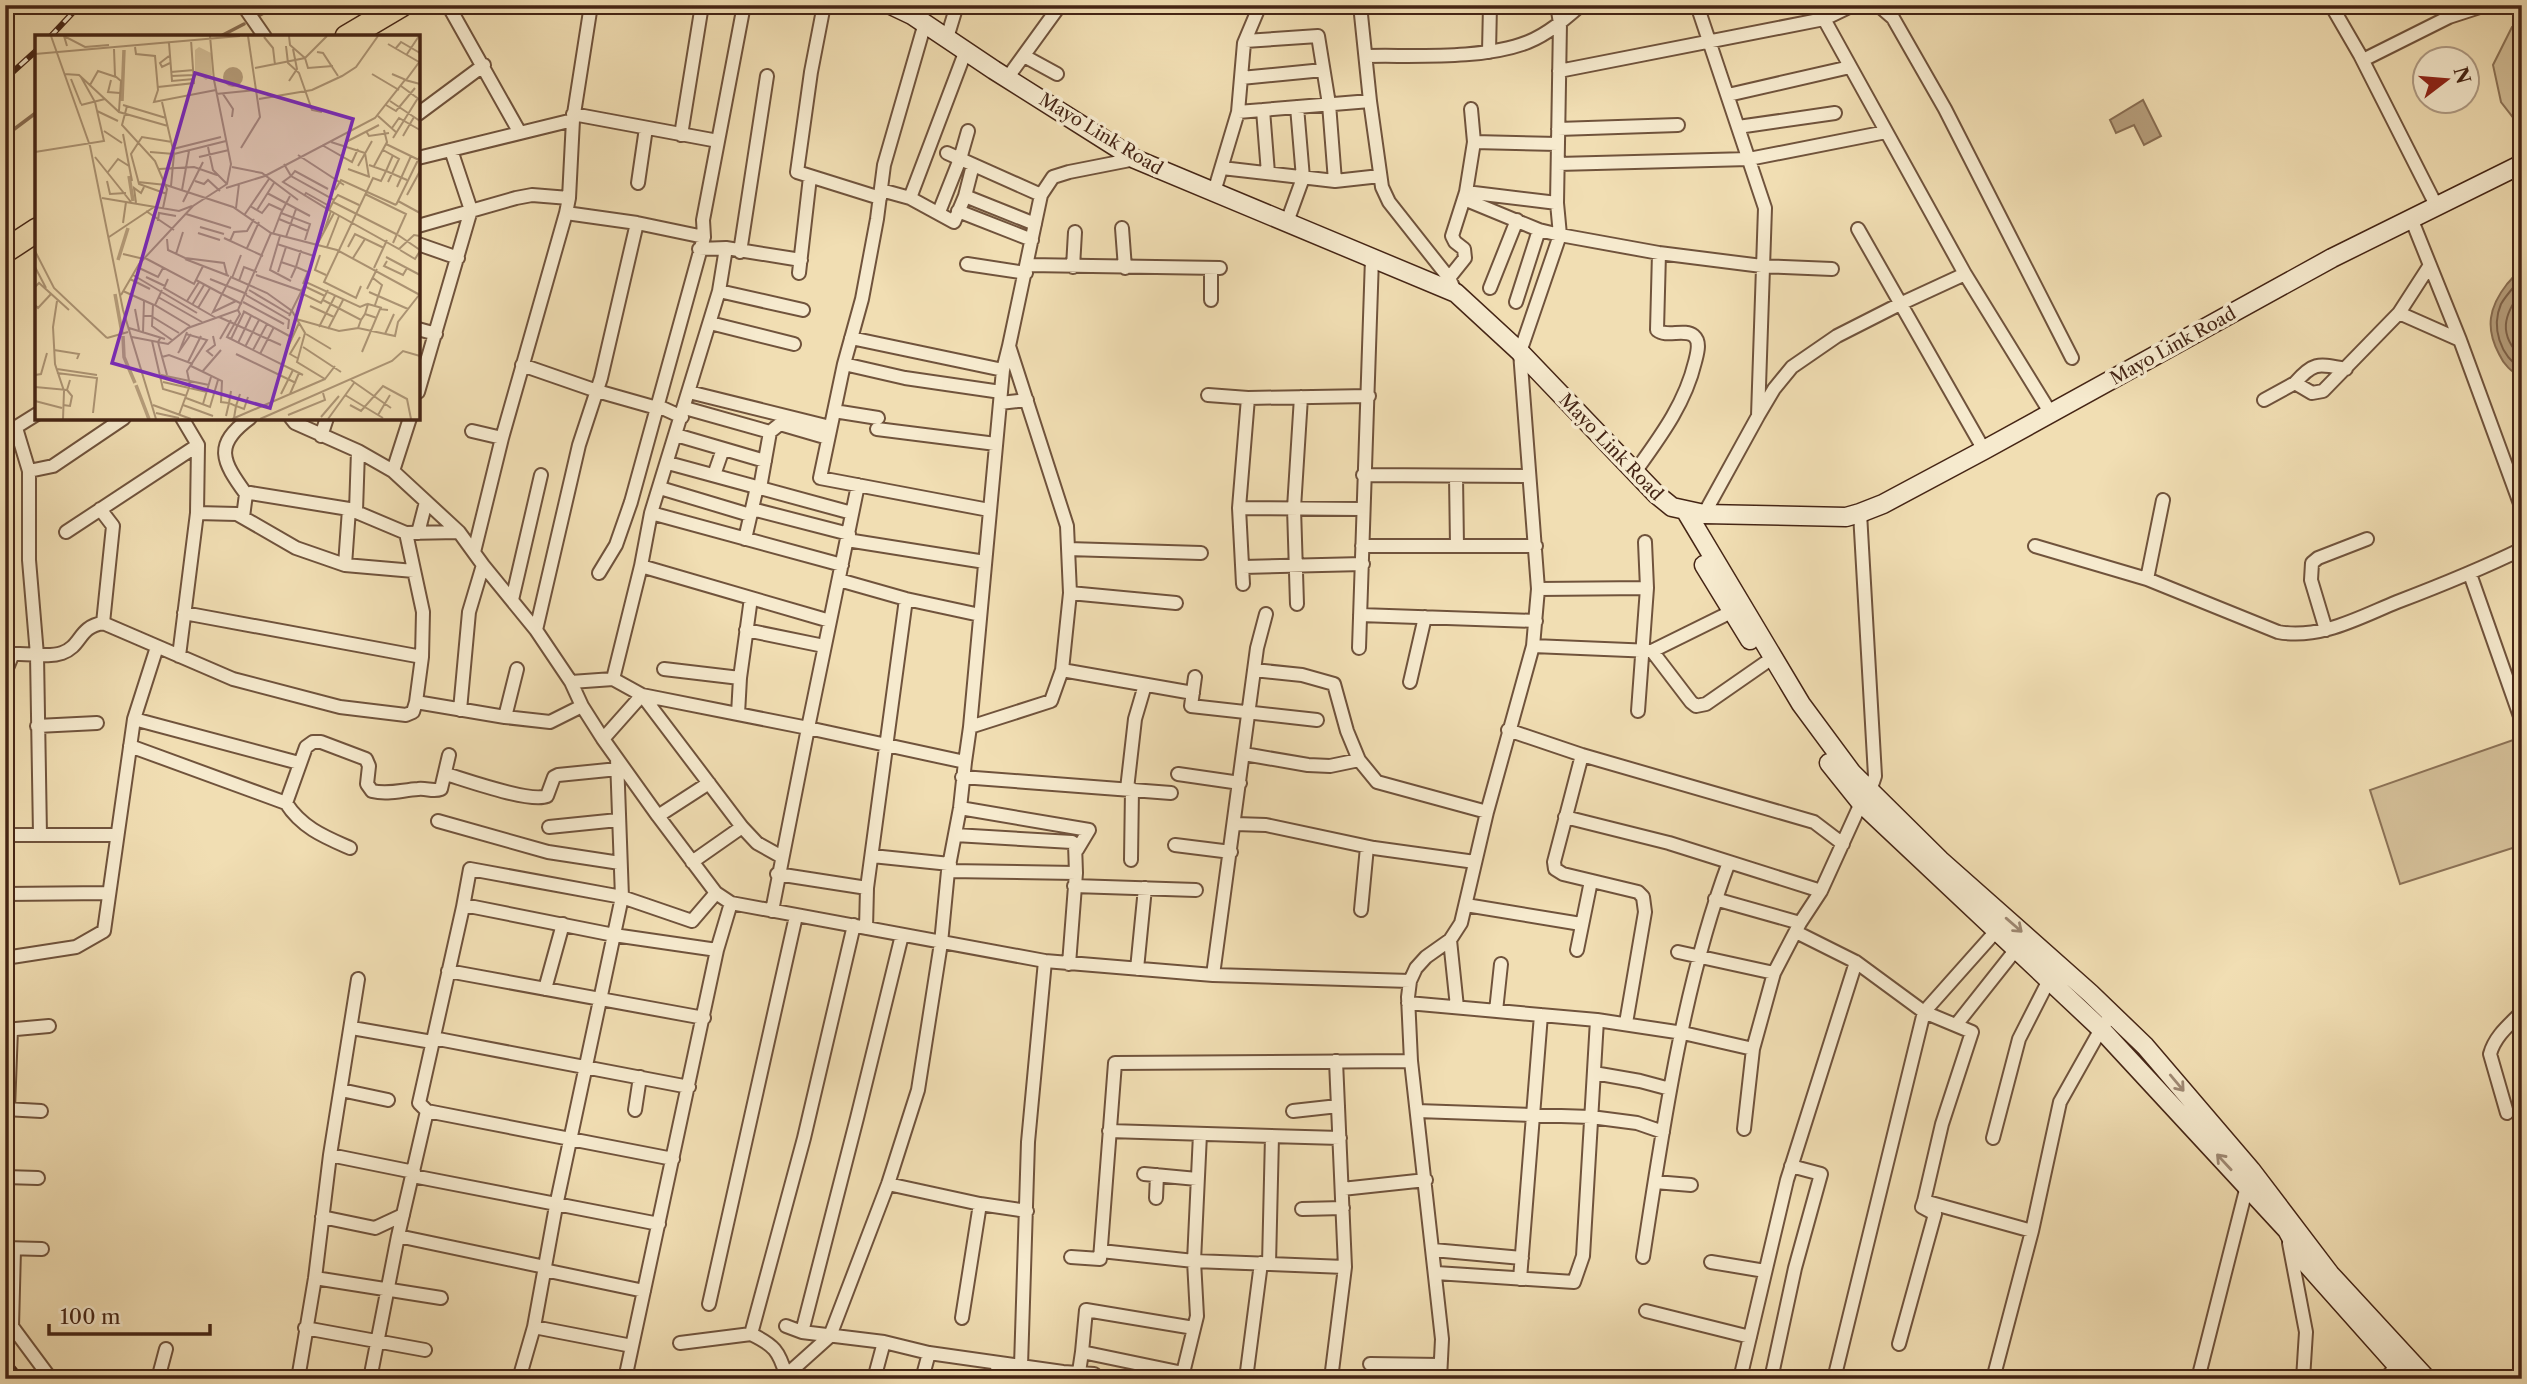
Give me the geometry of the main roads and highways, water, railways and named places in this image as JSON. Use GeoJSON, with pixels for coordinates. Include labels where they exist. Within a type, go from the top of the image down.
{"type":"FeatureCollection","features":[{"type":"Feature","properties":{"kind":"highway"},"geometry":{"type":"LineString","coordinates":[[330,35],[380,5]]}},
{"type":"Feature","properties":{"kind":"highway"},"geometry":{"type":"LineString","coordinates":[[350,35],[401,5]]}},
{"type":"Feature","properties":{"kind":"highway"},"geometry":{"type":"LineString","coordinates":[[5,234],[35,214]]}},
{"type":"Feature","properties":{"kind":"highway"},"geometry":{"type":"LineString","coordinates":[[5,251],[35,231]]}},
{"type":"Feature","properties":{"kind":"water"},"geometry":{"type":"Polygon","coordinates":[[[2143,100],[2161,136],[2144,145],[2134,125],[2116,133],[2110,120],[2143,100]]]}},
{"type":"Feature","properties":{"kind":"water"},"geometry":{"type":"Polygon","coordinates":[[[2522,268],[2522,376],[2511,371],[2503,361],[2492,335],[2491,318],[2496,301],[2522,268]]]}},
{"type":"Feature","properties":{"kind":"waterway"},"geometry":{"type":"LineString","coordinates":[[260,15],[279,5]]}},
{"type":"Feature","properties":{"kind":"waterway"},"geometry":{"type":"LineString","coordinates":[[223,35],[244,24]]}},
{"type":"Feature","properties":{"kind":"waterway"},"geometry":{"type":"LineString","coordinates":[[5,136],[35,114]]}},
{"type":"Feature","properties":{"kind":"railway"},"geometry":{"type":"LineString","coordinates":[[52,35],[80,5]]}},
{"type":"Feature","properties":{"kind":"railway"},"geometry":{"type":"LineString","coordinates":[[5,79],[35,52]]}},
{"type":"Feature","properties":{"kind":"railway"},"geometry":{"type":"LineString","coordinates":[[5,1358],[22,1379]]}}]}
